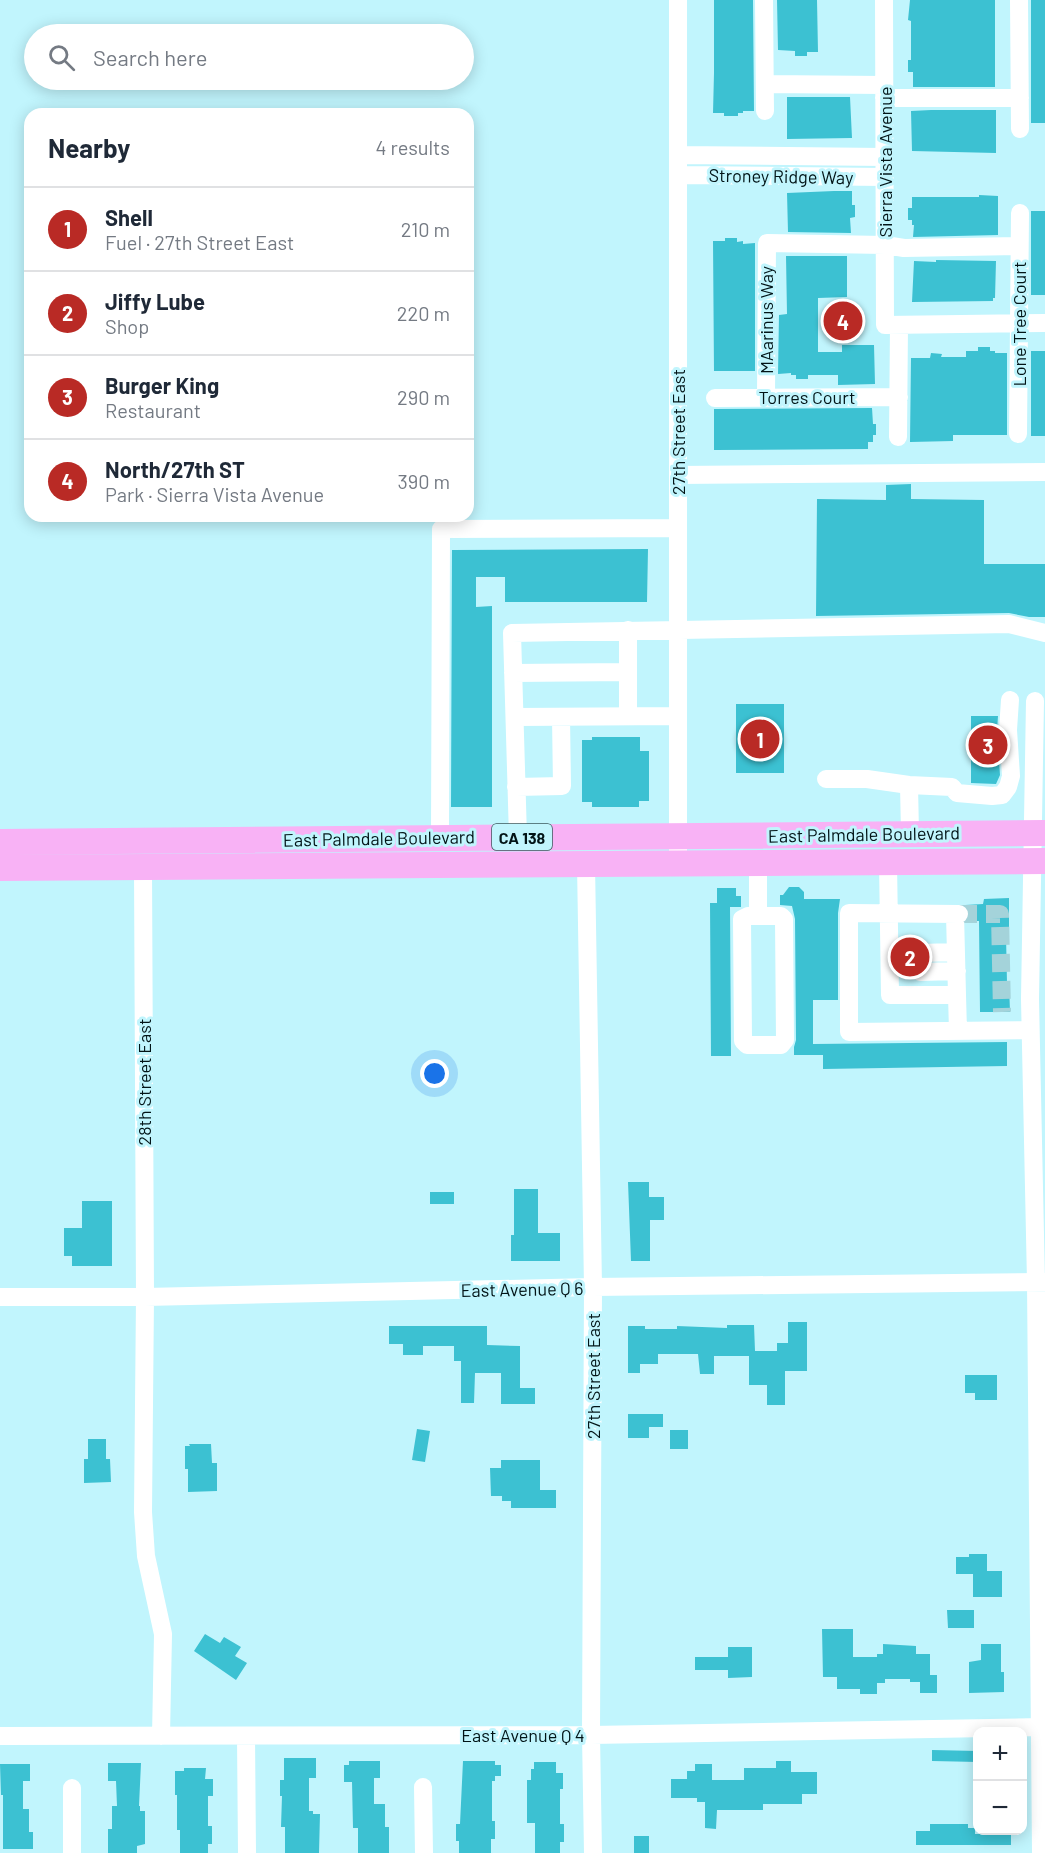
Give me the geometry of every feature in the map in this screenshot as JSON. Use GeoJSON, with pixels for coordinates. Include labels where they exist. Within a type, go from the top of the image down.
{"type":"FeatureCollection","features":[{"type":"Feature","properties":{"kind":"highway","name":"East Palmdale Boulevard"},"geometry":{"type":"LineString","coordinates":[[0,842],[1039,833]]}},
{"type":"Feature","properties":{"kind":"highway","name":"East Palmdale Boulevard"},"geometry":{"type":"LineString","coordinates":[[0,868],[1039,861]]}},
{"type":"Feature","properties":{"kind":"street","name":"27th Street East"},"geometry":{"type":"LineString","coordinates":[[678,0],[678,863]]}},
{"type":"Feature","properties":{"kind":"street"},"geometry":{"type":"LineString","coordinates":[[764,0],[765,111]]}},
{"type":"Feature","properties":{"kind":"street","name":"Sierra Vista Avenue"},"geometry":{"type":"LineString","coordinates":[[884,0],[885,245],[899,397],[898,437]]}},
{"type":"Feature","properties":{"kind":"street"},"geometry":{"type":"LineString","coordinates":[[1019,0],[1020,129]]}},
{"type":"Feature","properties":{"kind":"street"},"geometry":{"type":"LineString","coordinates":[[765,84],[1020,98]]}},
{"type":"Feature","properties":{"kind":"street"},"geometry":{"type":"LineString","coordinates":[[678,156],[885,157]]}},
{"type":"Feature","properties":{"kind":"street","name":"Stroney Ridge Way"},"geometry":{"type":"LineString","coordinates":[[678,175],[885,177]]}},
{"type":"Feature","properties":{"kind":"street","name":"Lone Tree Court"},"geometry":{"type":"LineString","coordinates":[[1018,434],[1020,213]]}},
{"type":"Feature","properties":{"kind":"street","name":"MAarinus Way"},"geometry":{"type":"LineString","coordinates":[[766,398],[766,243],[885,245]]}},
{"type":"Feature","properties":{"kind":"street"},"geometry":{"type":"LineString","coordinates":[[885,245],[904,248],[1019,246]]}},
{"type":"Feature","properties":{"kind":"street"},"geometry":{"type":"LineString","coordinates":[[892,325],[1045,324]]}},
{"type":"Feature","properties":{"kind":"street","name":"Torres Court"},"geometry":{"type":"LineString","coordinates":[[715,398],[899,397]]}},
{"type":"Feature","properties":{"kind":"street"},"geometry":{"type":"LineString","coordinates":[[678,475],[1045,472]]}},
{"type":"Feature","properties":{"kind":"street"},"geometry":{"type":"LineString","coordinates":[[440,837],[441,529],[678,528]]}},
{"type":"Feature","properties":{"kind":"street"},"geometry":{"type":"LineString","coordinates":[[518,837],[512,633],[1009,624],[1045,633]]}},
{"type":"Feature","properties":{"kind":"street"},"geometry":{"type":"LineString","coordinates":[[628,630],[628,717]]}},
{"type":"Feature","properties":{"kind":"street"},"geometry":{"type":"LineString","coordinates":[[513,673],[628,672]]}},
{"type":"Feature","properties":{"kind":"street"},"geometry":{"type":"LineString","coordinates":[[826,779],[867,779],[909,785],[952,787],[957,794],[1002,795],[1011,777],[1008,730],[1010,700]]}},
{"type":"Feature","properties":{"kind":"street"},"geometry":{"type":"LineString","coordinates":[[1035,701],[1039,861],[1030,1030],[1040,1282],[1041,1853]]}},
{"type":"Feature","properties":{"kind":"street"},"geometry":{"type":"LineString","coordinates":[[514,717],[678,716]]}},
{"type":"Feature","properties":{"kind":"street"},"geometry":{"type":"LineString","coordinates":[[516,787],[562,786],[561,717]]}},
{"type":"Feature","properties":{"kind":"street"},"geometry":{"type":"LineString","coordinates":[[909,785],[910,833]]}},
{"type":"Feature","properties":{"kind":"street"},"geometry":{"type":"LineString","coordinates":[[888,862],[889,914],[894,962],[890,995],[957,994]]}},
{"type":"Feature","properties":{"kind":"street"},"geometry":{"type":"LineString","coordinates":[[758,863],[758,916]]}},
{"type":"Feature","properties":{"kind":"street","name":"27th Street East"},"geometry":{"type":"LineString","coordinates":[[586,864],[593,1287],[591,1735],[593,1853]]}},
{"type":"Feature","properties":{"kind":"street","name":"28th Street East"},"geometry":{"type":"LineString","coordinates":[[143,867],[145,1297],[143,1512],[146,1556],[163,1634],[161,1736]]}},
{"type":"Feature","properties":{"kind":"street"},"geometry":{"type":"LineString","coordinates":[[958,1031],[957,914],[849,913],[849,1032],[958,1031],[1002,1022],[1030,1030]]}},
{"type":"Feature","properties":{"kind":"street"},"geometry":{"type":"LineString","coordinates":[[748,916],[758,916],[781,916],[784,919],[785,1040],[781,1045],[747,1045],[743,1041],[742,919],[748,916]]}},
{"type":"Feature","properties":{"kind":"street"},"geometry":{"type":"LineString","coordinates":[[920,962],[957,961]]}},
{"type":"Feature","properties":{"kind":"street","name":"East Avenue Q 6"},"geometry":{"type":"LineString","coordinates":[[0,1297],[145,1297],[593,1287],[1040,1282]]}},
{"type":"Feature","properties":{"kind":"street","name":"East Avenue Q 4"},"geometry":{"type":"LineString","coordinates":[[0,1736],[591,1735],[1042,1727]]}},
{"type":"Feature","properties":{"kind":"street"},"geometry":{"type":"LineString","coordinates":[[246,1736],[247,1853]]}},
{"type":"Feature","properties":{"kind":"street"},"geometry":{"type":"LineString","coordinates":[[423,1787],[424,1853]]}},
{"type":"Feature","properties":{"kind":"street"},"geometry":{"type":"LineString","coordinates":[[72,1788],[72,1853]]}},
{"type":"Feature","properties":{"kind":"green space"},"geometry":{"type":"Polygon","coordinates":[[[837,307],[850,311],[858,323],[847,334],[839,334],[831,330],[829,318],[837,307]]]}},
{"type":"Feature","properties":{"kind":"building"},"geometry":{"type":"Polygon","coordinates":[[[714,0],[753,0],[754,111],[743,111],[743,113],[738,113],[738,116],[713,113],[714,0]]]}},
{"type":"Feature","properties":{"kind":"building"},"geometry":{"type":"Polygon","coordinates":[[[777,0],[817,0],[818,52],[807,52],[807,56],[795,56],[795,51],[778,50],[777,0]]]}},
{"type":"Feature","properties":{"kind":"building"},"geometry":{"type":"Polygon","coordinates":[[[910,0],[995,0],[995,87],[913,87],[913,72],[908,72],[908,60],[911,60],[911,21],[908,20],[910,0]]]}},
{"type":"Feature","properties":{"kind":"building"},"geometry":{"type":"Polygon","coordinates":[[[1031,0],[1045,0],[1045,123],[1031,123],[1031,0]]]}},
{"type":"Feature","properties":{"kind":"building"},"geometry":{"type":"Polygon","coordinates":[[[787,97],[850,97],[852,138],[787,139],[787,97]]]}},
{"type":"Feature","properties":{"kind":"building"},"geometry":{"type":"Polygon","coordinates":[[[996,110],[996,153],[912,151],[911,111],[996,110]]]}},
{"type":"Feature","properties":{"kind":"building"},"geometry":{"type":"Polygon","coordinates":[[[852,191],[855,217],[850,218],[851,233],[788,232],[787,193],[852,191]]]}},
{"type":"Feature","properties":{"kind":"building"},"geometry":{"type":"Polygon","coordinates":[[[979,195],[998,196],[998,235],[913,237],[914,225],[912,225],[912,220],[908,220],[908,208],[912,208],[912,197],[979,197],[979,195]]]}},
{"type":"Feature","properties":{"kind":"building"},"geometry":{"type":"Polygon","coordinates":[[[1031,211],[1045,211],[1045,295],[1031,295],[1031,211]]]}},
{"type":"Feature","properties":{"kind":"building"},"geometry":{"type":"Polygon","coordinates":[[[725,238],[737,238],[737,242],[743,241],[743,244],[755,243],[755,371],[714,371],[713,241],[725,241],[725,238]]]}},
{"type":"Feature","properties":{"kind":"building"},"geometry":{"type":"Polygon","coordinates":[[[786,256],[847,256],[847,297],[818,298],[818,352],[842,352],[842,345],[874,345],[875,384],[838,385],[838,375],[808,375],[808,379],[796,379],[796,375],[791,375],[791,373],[778,374],[779,315],[787,314],[786,256]]]}},
{"type":"Feature","properties":{"kind":"building"},"geometry":{"type":"Polygon","coordinates":[[[936,260],[996,261],[993,301],[912,302],[914,261],[936,262],[936,260]]]}},
{"type":"Feature","properties":{"kind":"building"},"geometry":{"type":"Polygon","coordinates":[[[978,347],[990,347],[990,351],[995,351],[995,353],[1007,353],[1007,435],[953,435],[953,441],[910,442],[911,358],[930,358],[931,353],[942,354],[941,357],[966,357],[966,351],[978,351],[978,347]]]}},
{"type":"Feature","properties":{"kind":"building"},"geometry":{"type":"Polygon","coordinates":[[[1031,351],[1045,351],[1045,436],[1031,436],[1031,351]]]}},
{"type":"Feature","properties":{"kind":"building"},"geometry":{"type":"Polygon","coordinates":[[[872,408],[876,435],[873,435],[873,442],[868,442],[868,449],[714,450],[714,409],[872,408]]]}},
{"type":"Feature","properties":{"kind":"building"},"geometry":{"type":"Polygon","coordinates":[[[911,484],[911,499],[984,500],[984,564],[1045,564],[1045,617],[1009,613],[816,616],[817,499],[886,500],[886,485],[911,484]]]}},
{"type":"Feature","properties":{"kind":"building"},"geometry":{"type":"Polygon","coordinates":[[[648,549],[647,602],[505,602],[505,577],[476,577],[476,607],[492,606],[492,807],[451,807],[452,550],[648,549]]]}},
{"type":"Feature","properties":{"kind":"building"},"geometry":{"type":"Polygon","coordinates":[[[736,704],[784,704],[784,773],[736,773],[736,704]]]}},
{"type":"Feature","properties":{"kind":"building"},"geometry":{"type":"Polygon","coordinates":[[[971,716],[998,716],[1000,775],[996,784],[971,783],[971,716]]]}},
{"type":"Feature","properties":{"kind":"building"},"geometry":{"type":"Polygon","coordinates":[[[592,737],[640,737],[640,751],[649,751],[649,801],[639,801],[639,807],[592,807],[592,802],[582,802],[582,740],[592,740],[592,737]]]}},
{"type":"Feature","properties":{"kind":"building"},"geometry":{"type":"Polygon","coordinates":[[[789,887],[799,887],[804,892],[804,899],[840,899],[838,1000],[813,1000],[813,1044],[1007,1042],[1007,1066],[823,1069],[823,1055],[794,1055],[796,1040],[795,919],[792,906],[780,905],[780,895],[783,895],[789,887]]]}},
{"type":"Feature","properties":{"kind":"building"},"geometry":{"type":"Polygon","coordinates":[[[717,888],[736,888],[736,896],[741,896],[741,907],[730,907],[731,1056],[711,1056],[710,903],[717,903],[717,888]]]}},
{"type":"Feature","properties":{"kind":"building"},"geometry":{"type":"Polygon","coordinates":[[[1009,898],[1009,935],[1006,935],[1010,1012],[980,1012],[979,921],[967,921],[970,914],[965,905],[983,904],[984,899],[1009,898]]]}},
{"type":"Feature","properties":{"kind":"building"},"geometry":{"type":"Polygon","coordinates":[[[900,942],[920,942],[910,948],[909,954],[914,963],[910,966],[910,978],[901,978],[900,942]]]}},
{"type":"Feature","properties":{"kind":"building"},"geometry":{"type":"Polygon","coordinates":[[[628,1182],[649,1182],[649,1197],[664,1197],[664,1220],[650,1220],[650,1261],[631,1261],[628,1182]]]}},
{"type":"Feature","properties":{"kind":"building"},"geometry":{"type":"Polygon","coordinates":[[[514,1189],[538,1189],[538,1233],[560,1233],[560,1261],[511,1261],[511,1235],[514,1235],[514,1189]]]}},
{"type":"Feature","properties":{"kind":"building"},"geometry":{"type":"Polygon","coordinates":[[[430,1192],[454,1192],[454,1204],[430,1204],[430,1192]]]}},
{"type":"Feature","properties":{"kind":"building"},"geometry":{"type":"Polygon","coordinates":[[[82,1201],[112,1201],[112,1266],[72,1266],[72,1256],[64,1256],[64,1228],[82,1228],[82,1201]]]}},
{"type":"Feature","properties":{"kind":"building"},"geometry":{"type":"Polygon","coordinates":[[[788,1322],[807,1322],[807,1371],[785,1371],[785,1405],[767,1405],[767,1385],[749,1385],[749,1356],[714,1356],[714,1374],[700,1374],[698,1354],[658,1354],[658,1364],[640,1364],[640,1373],[628,1373],[628,1326],[645,1326],[645,1329],[677,1329],[677,1326],[727,1328],[727,1325],[754,1325],[755,1351],[777,1351],[777,1343],[788,1343],[788,1322]]]}},
{"type":"Feature","properties":{"kind":"building"},"geometry":{"type":"Polygon","coordinates":[[[389,1326],[487,1326],[487,1345],[520,1346],[520,1388],[535,1388],[535,1404],[501,1404],[501,1373],[475,1373],[474,1403],[461,1403],[461,1361],[454,1361],[454,1346],[423,1346],[423,1355],[403,1355],[403,1344],[389,1344],[389,1326]]]}},
{"type":"Feature","properties":{"kind":"building"},"geometry":{"type":"Polygon","coordinates":[[[965,1375],[997,1375],[997,1400],[975,1400],[975,1393],[965,1393],[965,1375]]]}},
{"type":"Feature","properties":{"kind":"building"},"geometry":{"type":"Polygon","coordinates":[[[628,1414],[663,1414],[663,1427],[649,1427],[649,1438],[628,1438],[628,1414]]]}},
{"type":"Feature","properties":{"kind":"building"},"geometry":{"type":"Polygon","coordinates":[[[417,1429],[430,1431],[425,1462],[412,1460],[417,1429]]]}},
{"type":"Feature","properties":{"kind":"building"},"geometry":{"type":"Polygon","coordinates":[[[670,1430],[688,1430],[688,1449],[670,1449],[670,1430]]]}},
{"type":"Feature","properties":{"kind":"building"},"geometry":{"type":"Polygon","coordinates":[[[88,1439],[106,1439],[106,1459],[110,1459],[111,1482],[84,1483],[84,1459],[88,1459],[88,1439]]]}},
{"type":"Feature","properties":{"kind":"building"},"geometry":{"type":"Polygon","coordinates":[[[189,1444],[211,1444],[212,1463],[217,1463],[217,1491],[188,1492],[185,1446],[190,1446],[189,1444]]]}},
{"type":"Feature","properties":{"kind":"building"},"geometry":{"type":"Polygon","coordinates":[[[501,1460],[540,1460],[540,1490],[556,1490],[556,1508],[511,1508],[511,1501],[502,1501],[502,1496],[491,1496],[490,1468],[501,1468],[501,1460]]]}},
{"type":"Feature","properties":{"kind":"building"},"geometry":{"type":"Polygon","coordinates":[[[969,1554],[987,1554],[987,1571],[1002,1571],[1002,1597],[973,1597],[973,1574],[956,1574],[956,1557],[969,1557],[969,1554]]]}},
{"type":"Feature","properties":{"kind":"building"},"geometry":{"type":"Polygon","coordinates":[[[947,1610],[974,1610],[974,1628],[948,1628],[947,1610]]]}},
{"type":"Feature","properties":{"kind":"building"},"geometry":{"type":"Polygon","coordinates":[[[822,1629],[853,1629],[853,1657],[877,1657],[877,1654],[883,1654],[883,1644],[916,1646],[916,1654],[930,1654],[930,1675],[937,1675],[937,1693],[920,1693],[920,1682],[910,1682],[910,1679],[885,1679],[885,1683],[877,1683],[877,1694],[860,1694],[860,1689],[837,1689],[837,1677],[823,1677],[822,1629]]]}},
{"type":"Feature","properties":{"kind":"building"},"geometry":{"type":"Polygon","coordinates":[[[205,1634],[220,1643],[224,1637],[241,1647],[235,1656],[247,1663],[236,1680],[194,1651],[205,1634]]]}},
{"type":"Feature","properties":{"kind":"building"},"geometry":{"type":"Polygon","coordinates":[[[981,1644],[1001,1644],[1004,1692],[969,1693],[969,1662],[981,1660],[981,1644]]]}},
{"type":"Feature","properties":{"kind":"building"},"geometry":{"type":"Polygon","coordinates":[[[728,1647],[752,1647],[752,1677],[728,1678],[728,1670],[695,1670],[695,1657],[728,1657],[728,1647]]]}},
{"type":"Feature","properties":{"kind":"building"},"geometry":{"type":"Polygon","coordinates":[[[932,1750],[973,1751],[973,1762],[932,1761],[932,1750]]]}},
{"type":"Feature","properties":{"kind":"building"},"geometry":{"type":"Polygon","coordinates":[[[284,1758],[316,1758],[316,1778],[309,1778],[309,1811],[313,1811],[313,1814],[320,1814],[319,1853],[285,1853],[285,1827],[281,1827],[282,1796],[280,1796],[280,1780],[284,1780],[284,1758]]]}},
{"type":"Feature","properties":{"kind":"building"},"geometry":{"type":"Polygon","coordinates":[[[349,1761],[380,1761],[380,1778],[374,1778],[374,1804],[385,1804],[385,1827],[389,1827],[389,1853],[358,1853],[358,1828],[353,1828],[352,1782],[344,1782],[344,1765],[349,1765],[349,1761]]]}},
{"type":"Feature","properties":{"kind":"building"},"geometry":{"type":"Polygon","coordinates":[[[463,1761],[495,1761],[495,1765],[501,1765],[501,1776],[495,1776],[495,1781],[492,1781],[492,1821],[495,1821],[495,1839],[491,1839],[491,1853],[459,1853],[456,1824],[460,1824],[463,1761]]]}},
{"type":"Feature","properties":{"kind":"building"},"geometry":{"type":"Polygon","coordinates":[[[776,1761],[791,1761],[791,1772],[817,1772],[817,1794],[802,1794],[802,1804],[763,1804],[763,1810],[717,1810],[716,1829],[705,1828],[705,1802],[697,1802],[697,1798],[671,1798],[671,1779],[687,1779],[687,1771],[695,1771],[695,1764],[712,1764],[712,1780],[744,1780],[744,1768],[776,1768],[776,1761]]]}},
{"type":"Feature","properties":{"kind":"building"},"geometry":{"type":"Polygon","coordinates":[[[534,1762],[556,1762],[556,1773],[563,1773],[563,1789],[560,1789],[560,1824],[564,1824],[564,1842],[560,1842],[560,1853],[535,1853],[535,1823],[527,1823],[527,1780],[531,1780],[531,1769],[534,1769],[534,1762]]]}},
{"type":"Feature","properties":{"kind":"building"},"geometry":{"type":"Polygon","coordinates":[[[108,1763],[141,1763],[139,1806],[140,1811],[145,1811],[145,1844],[137,1846],[137,1853],[108,1853],[108,1829],[112,1829],[112,1806],[117,1806],[116,1781],[108,1781],[108,1763]]]}},
{"type":"Feature","properties":{"kind":"building"},"geometry":{"type":"Polygon","coordinates":[[[0,1764],[30,1764],[30,1781],[23,1781],[23,1809],[29,1809],[29,1832],[33,1832],[33,1849],[3,1849],[3,1795],[1,1795],[0,1764]]]}},
{"type":"Feature","properties":{"kind":"building"},"geometry":{"type":"Polygon","coordinates":[[[184,1768],[206,1768],[205,1779],[213,1779],[213,1796],[208,1796],[208,1826],[212,1826],[212,1844],[208,1844],[208,1853],[180,1853],[175,1771],[184,1771],[184,1768]]]}},
{"type":"Feature","properties":{"kind":"building"},"geometry":{"type":"Polygon","coordinates":[[[930,1824],[968,1824],[968,1828],[973,1828],[973,1835],[1011,1835],[1011,1845],[916,1845],[916,1831],[930,1831],[930,1824]]]}},
{"type":"Feature","properties":{"kind":"building"},"geometry":{"type":"Polygon","coordinates":[[[634,1836],[649,1836],[649,1853],[634,1853],[634,1836]]]}},
{"type":"Feature","properties":{"kind":"tunnel"},"geometry":{"type":"LineString","coordinates":[[959,914],[1000,914],[1002,1012]]}},
{"type":"Feature","properties":{"kind":"tunnel"},"geometry":{"type":"LineString","coordinates":[[899,962],[920,961]]}},
{"type":"Feature","properties":{"kind":"place","name":"North/27th ST"},"geometry":{"type":"Point","coordinates":[843,321]}},
{"type":"Feature","properties":{"kind":"place","name":"Shell"},"geometry":{"type":"Point","coordinates":[760,739]}},
{"type":"Feature","properties":{"kind":"place","name":"Burger King"},"geometry":{"type":"Point","coordinates":[988,745]}},
{"type":"Feature","properties":{"kind":"place","name":"Jiffy Lube"},"geometry":{"type":"Point","coordinates":[910,957]}}]}
